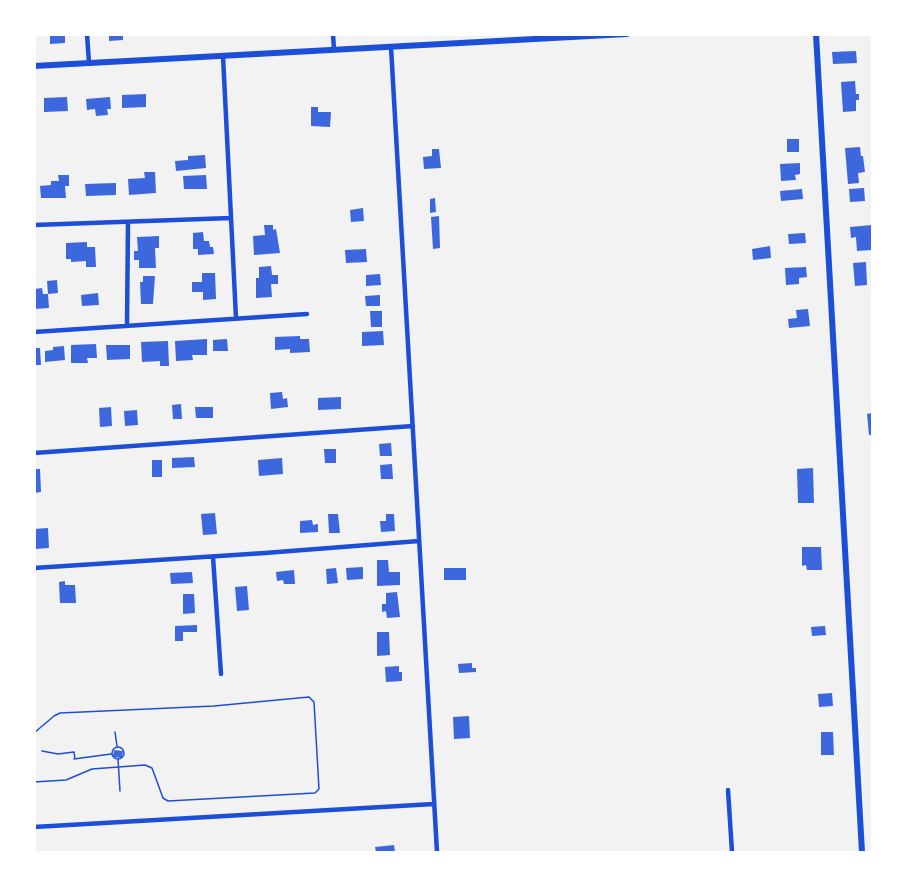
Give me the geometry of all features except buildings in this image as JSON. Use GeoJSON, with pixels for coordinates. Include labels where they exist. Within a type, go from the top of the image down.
{"type":"FeatureCollection","features":[{"type":"Feature","properties":{"kind":"street"},"geometry":{"type":"LineString","coordinates":[[87,34],[89,63]]}},
{"type":"Feature","properties":{"kind":"street"},"geometry":{"type":"LineString","coordinates":[[333,34],[334,51]]}},
{"type":"Feature","properties":{"kind":"street"},"geometry":{"type":"LineString","coordinates":[[458,34],[458,44]]}},
{"type":"Feature","properties":{"kind":"street"},"geometry":{"type":"LineString","coordinates":[[34,66],[627,34]]}},
{"type":"Feature","properties":{"kind":"street"},"geometry":{"type":"LineString","coordinates":[[816,34],[862,852]]}},
{"type":"Feature","properties":{"kind":"street"},"geometry":{"type":"LineString","coordinates":[[391,48],[437,852]]}},
{"type":"Feature","properties":{"kind":"street"},"geometry":{"type":"LineString","coordinates":[[223,56],[236,318]]}},
{"type":"Feature","properties":{"kind":"street"},"geometry":{"type":"LineString","coordinates":[[34,225],[231,218]]}},
{"type":"Feature","properties":{"kind":"street"},"geometry":{"type":"LineString","coordinates":[[127,326],[128,222]]}},
{"type":"Feature","properties":{"kind":"street"},"geometry":{"type":"LineString","coordinates":[[34,332],[307,314]]}},
{"type":"Feature","properties":{"kind":"street"},"geometry":{"type":"LineString","coordinates":[[34,453],[413,426]]}},
{"type":"Feature","properties":{"kind":"street"},"geometry":{"type":"LineString","coordinates":[[34,568],[419,541]]}},
{"type":"Feature","properties":{"kind":"street"},"geometry":{"type":"LineString","coordinates":[[213,557],[221,674]]}},
{"type":"Feature","properties":{"kind":"street"},"geometry":{"type":"LineString","coordinates":[[728,790],[732,852]]}},
{"type":"Feature","properties":{"kind":"street"},"geometry":{"type":"LineString","coordinates":[[34,826],[434,804]]}},
{"type":"Feature","properties":{"kind":"path"},"geometry":{"type":"LineString","coordinates":[[34,734],[60,713],[214,706],[305,696],[314,702],[319,789],[318,792],[168,801],[163,798],[152,768],[149,766],[92,769],[66,780],[34,782]]}},
{"type":"Feature","properties":{"kind":"path"},"geometry":{"type":"LineString","coordinates":[[115,732],[117,747]]}},
{"type":"Feature","properties":{"kind":"path"},"geometry":{"type":"LineString","coordinates":[[112,754],[113,749],[117,747]]}},
{"type":"Feature","properties":{"kind":"path"},"geometry":{"type":"LineString","coordinates":[[117,747],[121,747],[124,752],[122,758],[118,759]]}},
{"type":"Feature","properties":{"kind":"path"},"geometry":{"type":"LineString","coordinates":[[42,751],[58,754],[74,752],[75,759],[112,754]]}},
{"type":"Feature","properties":{"kind":"path"},"geometry":{"type":"LineString","coordinates":[[112,754],[118,759]]}},
{"type":"Feature","properties":{"kind":"path"},"geometry":{"type":"LineString","coordinates":[[118,759],[120,791]]}}]}
